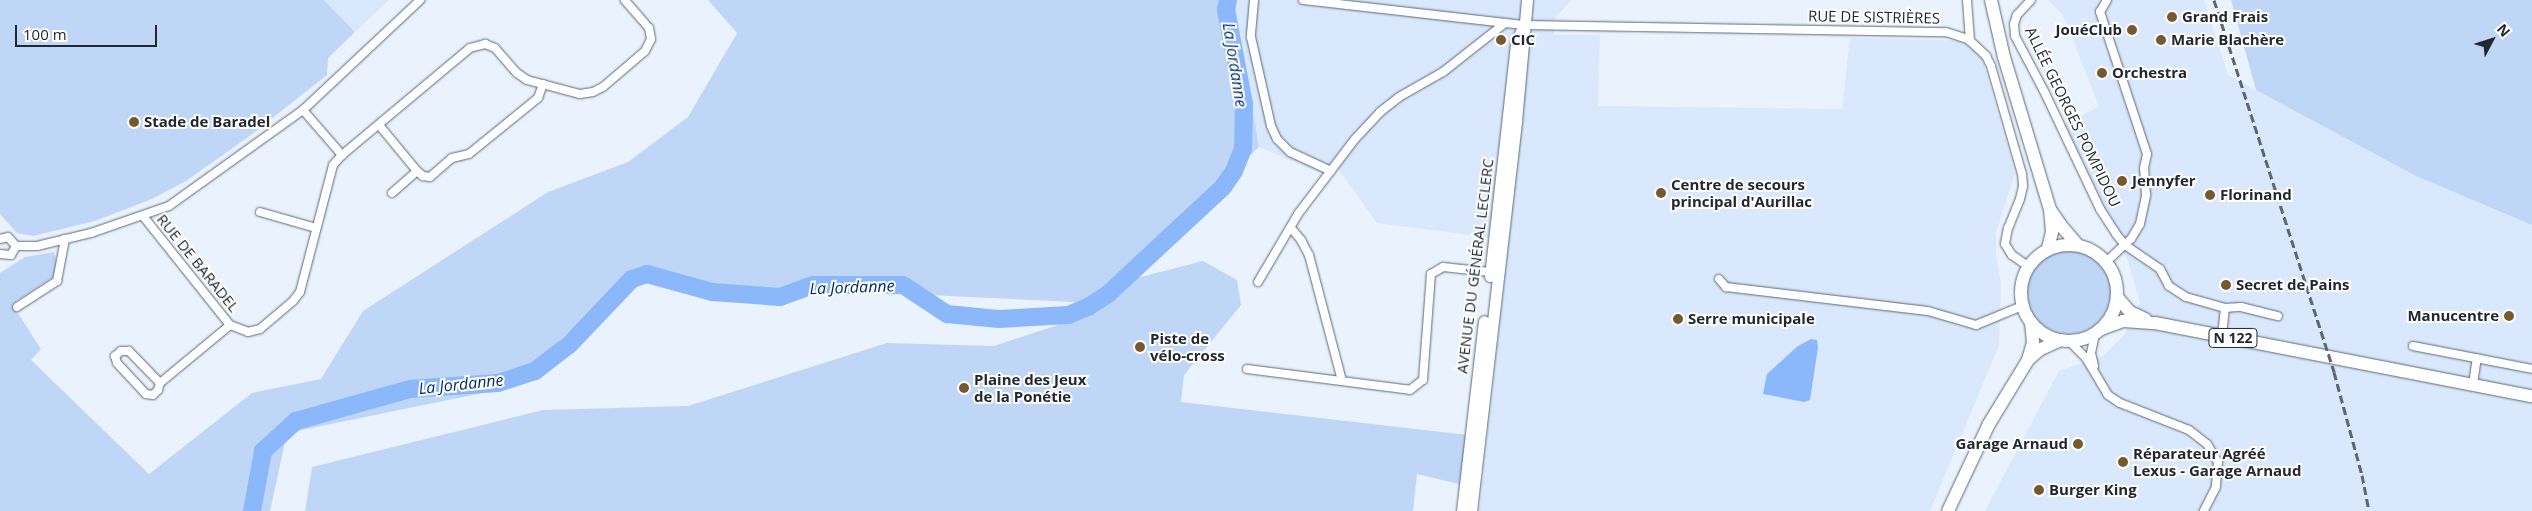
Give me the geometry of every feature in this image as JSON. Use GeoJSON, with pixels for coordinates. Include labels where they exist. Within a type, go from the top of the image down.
{"type":"FeatureCollection","features":[{"type":"Feature","properties":{"kind":"main road"},"geometry":{"type":"LineString","coordinates":[[1991,0],[2004,57],[2050,209],[2052,232],[2048,248]]}},
{"type":"Feature","properties":{"kind":"main road"},"geometry":{"type":"LineString","coordinates":[[2050,209],[2062,228],[2078,245]]}},
{"type":"Feature","properties":{"kind":"main road"},"geometry":{"type":"LineString","coordinates":[[2028,360],[2039,350],[2065,341],[2085,338],[2098,331],[2112,315],[2118,297],[2117,284],[2106,262],[2098,254],[2078,245],[2063,244],[2048,248],[2028,266],[2022,279],[2020,293],[2022,306],[2031,322],[2044,334],[2065,341]]}},
{"type":"Feature","properties":{"kind":"main road"},"geometry":{"type":"LineString","coordinates":[[2118,297],[2130,312],[2155,323]]}},
{"type":"Feature","properties":{"kind":"main road","name":"N 122"},"geometry":{"type":"LineString","coordinates":[[2098,331],[2123,321],[2155,323],[2532,396]]}},
{"type":"Feature","properties":{"kind":"main road"},"geometry":{"type":"LineString","coordinates":[[1948,511],[1989,424],[2028,360],[2033,342],[2031,322]]}},
{"type":"Feature","properties":{"kind":"street"},"geometry":{"type":"LineString","coordinates":[[16,246],[37,246],[65,239],[169,206],[303,110],[420,0]]}},
{"type":"Feature","properties":{"kind":"street","name":"RUE DE BARADEL"},"geometry":{"type":"LineString","coordinates":[[142,216],[230,324],[248,332],[260,329],[293,301],[300,292],[333,166],[342,155],[470,48],[485,44],[495,48],[517,74],[527,80],[580,94],[592,92],[603,87],[645,51],[651,39],[649,28],[626,0]]}},
{"type":"Feature","properties":{"kind":"street"},"geometry":{"type":"LineString","coordinates":[[1254,0],[1251,37],[1271,126],[1277,139],[1290,152],[1331,172]]}},
{"type":"Feature","properties":{"kind":"street","name":"RUE DE SISTRIÈRES"},"geometry":{"type":"LineString","coordinates":[[1303,0],[1524,25],[1946,32],[1970,41],[1986,56],[1990,66],[2022,174],[2023,186],[2004,244],[2012,256],[2028,266]]}},
{"type":"Feature","properties":{"kind":"street","name":"AVENUE DU GÉNÉRAL LECLERC"},"geometry":{"type":"LineString","coordinates":[[1471,511],[1517,112],[1527,0]]}},
{"type":"Feature","properties":{"kind":"street"},"geometry":{"type":"LineString","coordinates":[[1967,0],[1970,41]]}},
{"type":"Feature","properties":{"kind":"street","name":"ALLÉE GEORGES POMPIDOU"},"geometry":{"type":"LineString","coordinates":[[2031,0],[2017,15],[2014,24],[2015,36],[2044,90],[2100,209],[2126,245],[2160,269],[2169,286],[2186,297],[2225,308],[2241,307],[2278,316]]}},
{"type":"Feature","properties":{"kind":"street"},"geometry":{"type":"LineString","coordinates":[[2106,0],[2100,12],[2147,154],[2144,168],[2146,195],[2140,224],[2126,245],[2106,262]]}},
{"type":"Feature","properties":{"kind":"street"},"geometry":{"type":"LineString","coordinates":[[1258,282],[1298,214],[1355,139],[1380,112],[1400,97],[1443,72],[1505,23]]}},
{"type":"Feature","properties":{"kind":"street","name":"AVENUE DU GÉNÉRAL LECLERC"},"geometry":{"type":"LineString","coordinates":[[1462,511],[1516,43],[1524,25]]}},
{"type":"Feature","properties":{"kind":"street"},"geometry":{"type":"LineString","coordinates":[[379,125],[417,172],[423,176],[430,177],[452,158],[469,154],[538,98],[543,84]]}},
{"type":"Feature","properties":{"kind":"street"},"geometry":{"type":"LineString","coordinates":[[303,110],[342,155]]}},
{"type":"Feature","properties":{"kind":"street"},"geometry":{"type":"LineString","coordinates":[[392,193],[417,172]]}},
{"type":"Feature","properties":{"kind":"street"},"geometry":{"type":"LineString","coordinates":[[260,212],[316,228]]}},
{"type":"Feature","properties":{"kind":"street"},"geometry":{"type":"LineString","coordinates":[[1291,228],[1301,240],[1309,255],[1342,381]]}},
{"type":"Feature","properties":{"kind":"street"},"geometry":{"type":"LineString","coordinates":[[0,229],[2,238],[12,239],[16,246]]}},
{"type":"Feature","properties":{"kind":"street"},"geometry":{"type":"LineString","coordinates":[[17,307],[57,281],[65,239]]}},
{"type":"Feature","properties":{"kind":"street"},"geometry":{"type":"LineString","coordinates":[[0,256],[11,255],[16,246]]}},
{"type":"Feature","properties":{"kind":"street"},"geometry":{"type":"LineString","coordinates":[[1247,369],[1410,390],[1423,380],[1431,274],[1443,267],[1490,272]]}},
{"type":"Feature","properties":{"kind":"street"},"geometry":{"type":"LineString","coordinates":[[1719,279],[1726,287],[1928,311],[1976,325],[2022,306]]}},
{"type":"Feature","properties":{"kind":"street"},"geometry":{"type":"LineString","coordinates":[[2222,336],[2225,308]]}},
{"type":"Feature","properties":{"kind":"street"},"geometry":{"type":"LineString","coordinates":[[160,383],[129,352],[121,351],[115,356],[117,363],[146,394],[153,395],[158,390],[160,383],[230,324]]}},
{"type":"Feature","properties":{"kind":"street"},"geometry":{"type":"LineString","coordinates":[[2098,331],[2091,357],[2098,380]]}},
{"type":"Feature","properties":{"kind":"street"},"geometry":{"type":"LineString","coordinates":[[2065,341],[2086,358],[2104,390],[2113,399],[2189,430],[2207,444],[2218,462],[2216,487],[2204,511]]}},
{"type":"Feature","properties":{"kind":"street"},"geometry":{"type":"LineString","coordinates":[[2413,346],[2532,369]]}},
{"type":"Feature","properties":{"kind":"street"},"geometry":{"type":"LineString","coordinates":[[2473,385],[2477,358]]}},
{"type":"Feature","properties":{"kind":"shaded area","name":"Stade de Baradel"},"geometry":{"type":"Polygon","coordinates":[[[0,0],[324,0],[355,32],[328,58],[327,75],[251,135],[186,181],[152,199],[95,221],[33,236],[17,233],[0,214],[0,0]]]}},
{"type":"Feature","properties":{"kind":"shaded area"},"geometry":{"type":"Polygon","coordinates":[[[324,0],[389,0],[355,32],[324,0]]]}},
{"type":"Feature","properties":{"kind":"shaded area"},"geometry":{"type":"Polygon","coordinates":[[[708,0],[1234,0],[1259,147],[1094,303],[928,295],[898,282],[815,281],[778,294],[731,291],[676,273],[632,275],[507,388],[287,433],[270,511],[0,511],[0,273],[25,257],[54,252],[57,264],[55,276],[12,304],[41,349],[31,360],[149,474],[252,393],[321,379],[363,311],[548,192],[628,162],[688,117],[737,33],[708,0]]]}},
{"type":"Feature","properties":{"kind":"shaded area"},"geometry":{"type":"Polygon","coordinates":[[[1234,0],[1571,0],[1554,20],[1554,35],[1600,35],[1598,106],[1842,109],[1850,38],[1977,41],[2015,173],[1996,233],[1996,255],[2001,283],[1999,345],[1930,511],[1479,511],[1509,240],[1377,223],[1338,169],[1320,173],[1259,147],[1234,0]]]}},
{"type":"Feature","properties":{"kind":"shaded area"},"geometry":{"type":"Polygon","coordinates":[[[2048,0],[2204,0],[2228,75],[2416,176],[2532,225],[2532,511],[1985,511],[2059,371],[2103,356],[2125,334],[2140,302],[2128,261],[2065,125],[2099,106],[2063,15],[2048,0]]]}},
{"type":"Feature","properties":{"kind":"shaded area"},"geometry":{"type":"Polygon","coordinates":[[[2231,0],[2532,0],[2532,225],[2416,176],[2256,90],[2231,0]]]}},
{"type":"Feature","properties":{"kind":"shaded area"},"geometry":{"type":"Polygon","coordinates":[[[2069,250],[2085,253],[2104,269],[2108,276],[2111,292],[2108,308],[2092,327],[2085,331],[2069,334],[2053,331],[2034,315],[2030,308],[2027,292],[2030,276],[2046,257],[2053,253],[2069,250]]]}},
{"type":"Feature","properties":{"kind":"shaded area","name":"Plaine des Jeux de la Ponétie"},"geometry":{"type":"Polygon","coordinates":[[[1203,261],[1237,280],[1241,305],[1184,375],[1181,402],[1468,435],[1463,485],[1417,474],[1413,511],[305,511],[312,467],[543,410],[688,406],[887,343],[994,346],[1088,315],[1129,280],[1203,261]]]}},
{"type":"Feature","properties":{"kind":"water"},"geometry":{"type":"Polygon","coordinates":[[[1811,339],[1817,340],[1818,347],[1810,400],[1804,402],[1763,394],[1767,374],[1798,346],[1811,339]]]}},
{"type":"Feature","properties":{"kind":"waterway","name":"La Jordanne"},"geometry":{"type":"LineString","coordinates":[[252,511],[263,451],[296,421],[410,389],[498,383],[535,371],[570,344],[632,279],[647,274],[712,292],[780,297],[813,285],[903,285],[947,314],[999,319],[1068,315],[1088,307],[1108,294],[1223,187],[1234,171],[1243,149],[1244,104],[1226,10],[1228,0]]}},
{"type":"Feature","properties":{"kind":"railway"},"geometry":{"type":"LineString","coordinates":[[2214,0],[2334,372],[2362,475],[2369,511]]}},
{"type":"Feature","properties":{"kind":"place","name":"Grand Frais"},"geometry":{"type":"Point","coordinates":[2172,17]}},
{"type":"Feature","properties":{"kind":"place","name":"JouéClub"},"geometry":{"type":"Point","coordinates":[2132,30]}},
{"type":"Feature","properties":{"kind":"place","name":"CIC"},"geometry":{"type":"Point","coordinates":[1501,40]}},
{"type":"Feature","properties":{"kind":"place","name":"Marie Blachère"},"geometry":{"type":"Point","coordinates":[2161,40]}},
{"type":"Feature","properties":{"kind":"place","name":"Orchestra"},"geometry":{"type":"Point","coordinates":[2102,73]}},
{"type":"Feature","properties":{"kind":"place","name":"Stade de Baradel"},"geometry":{"type":"Point","coordinates":[134,122]}},
{"type":"Feature","properties":{"kind":"place","name":"Jennyfer"},"geometry":{"type":"Point","coordinates":[2122,181]}},
{"type":"Feature","properties":{"kind":"place","name":"Centre de secours principal d'Aurillac"},"geometry":{"type":"Point","coordinates":[1661,193]}},
{"type":"Feature","properties":{"kind":"place","name":"Florinand"},"geometry":{"type":"Point","coordinates":[2210,195]}},
{"type":"Feature","properties":{"kind":"place","name":"Secret de Pains"},"geometry":{"type":"Point","coordinates":[2226,285]}},
{"type":"Feature","properties":{"kind":"place","name":"Manucentre"},"geometry":{"type":"Point","coordinates":[2509,316]}},
{"type":"Feature","properties":{"kind":"place","name":"Serre municipale"},"geometry":{"type":"Point","coordinates":[1678,319]}},
{"type":"Feature","properties":{"kind":"place","name":"Piste de vélo-cross"},"geometry":{"type":"Point","coordinates":[1140,347]}},
{"type":"Feature","properties":{"kind":"place","name":"Plaine des Jeux de la Ponétie"},"geometry":{"type":"Point","coordinates":[964,388]}},
{"type":"Feature","properties":{"kind":"place","name":"Garage Arnaud"},"geometry":{"type":"Point","coordinates":[2078,444]}},
{"type":"Feature","properties":{"kind":"place","name":"Réparateur Agréé Lexus - Garage Arnaud"},"geometry":{"type":"Point","coordinates":[2123,462]}},
{"type":"Feature","properties":{"kind":"place","name":"Burger King"},"geometry":{"type":"Point","coordinates":[2039,490]}}]}
